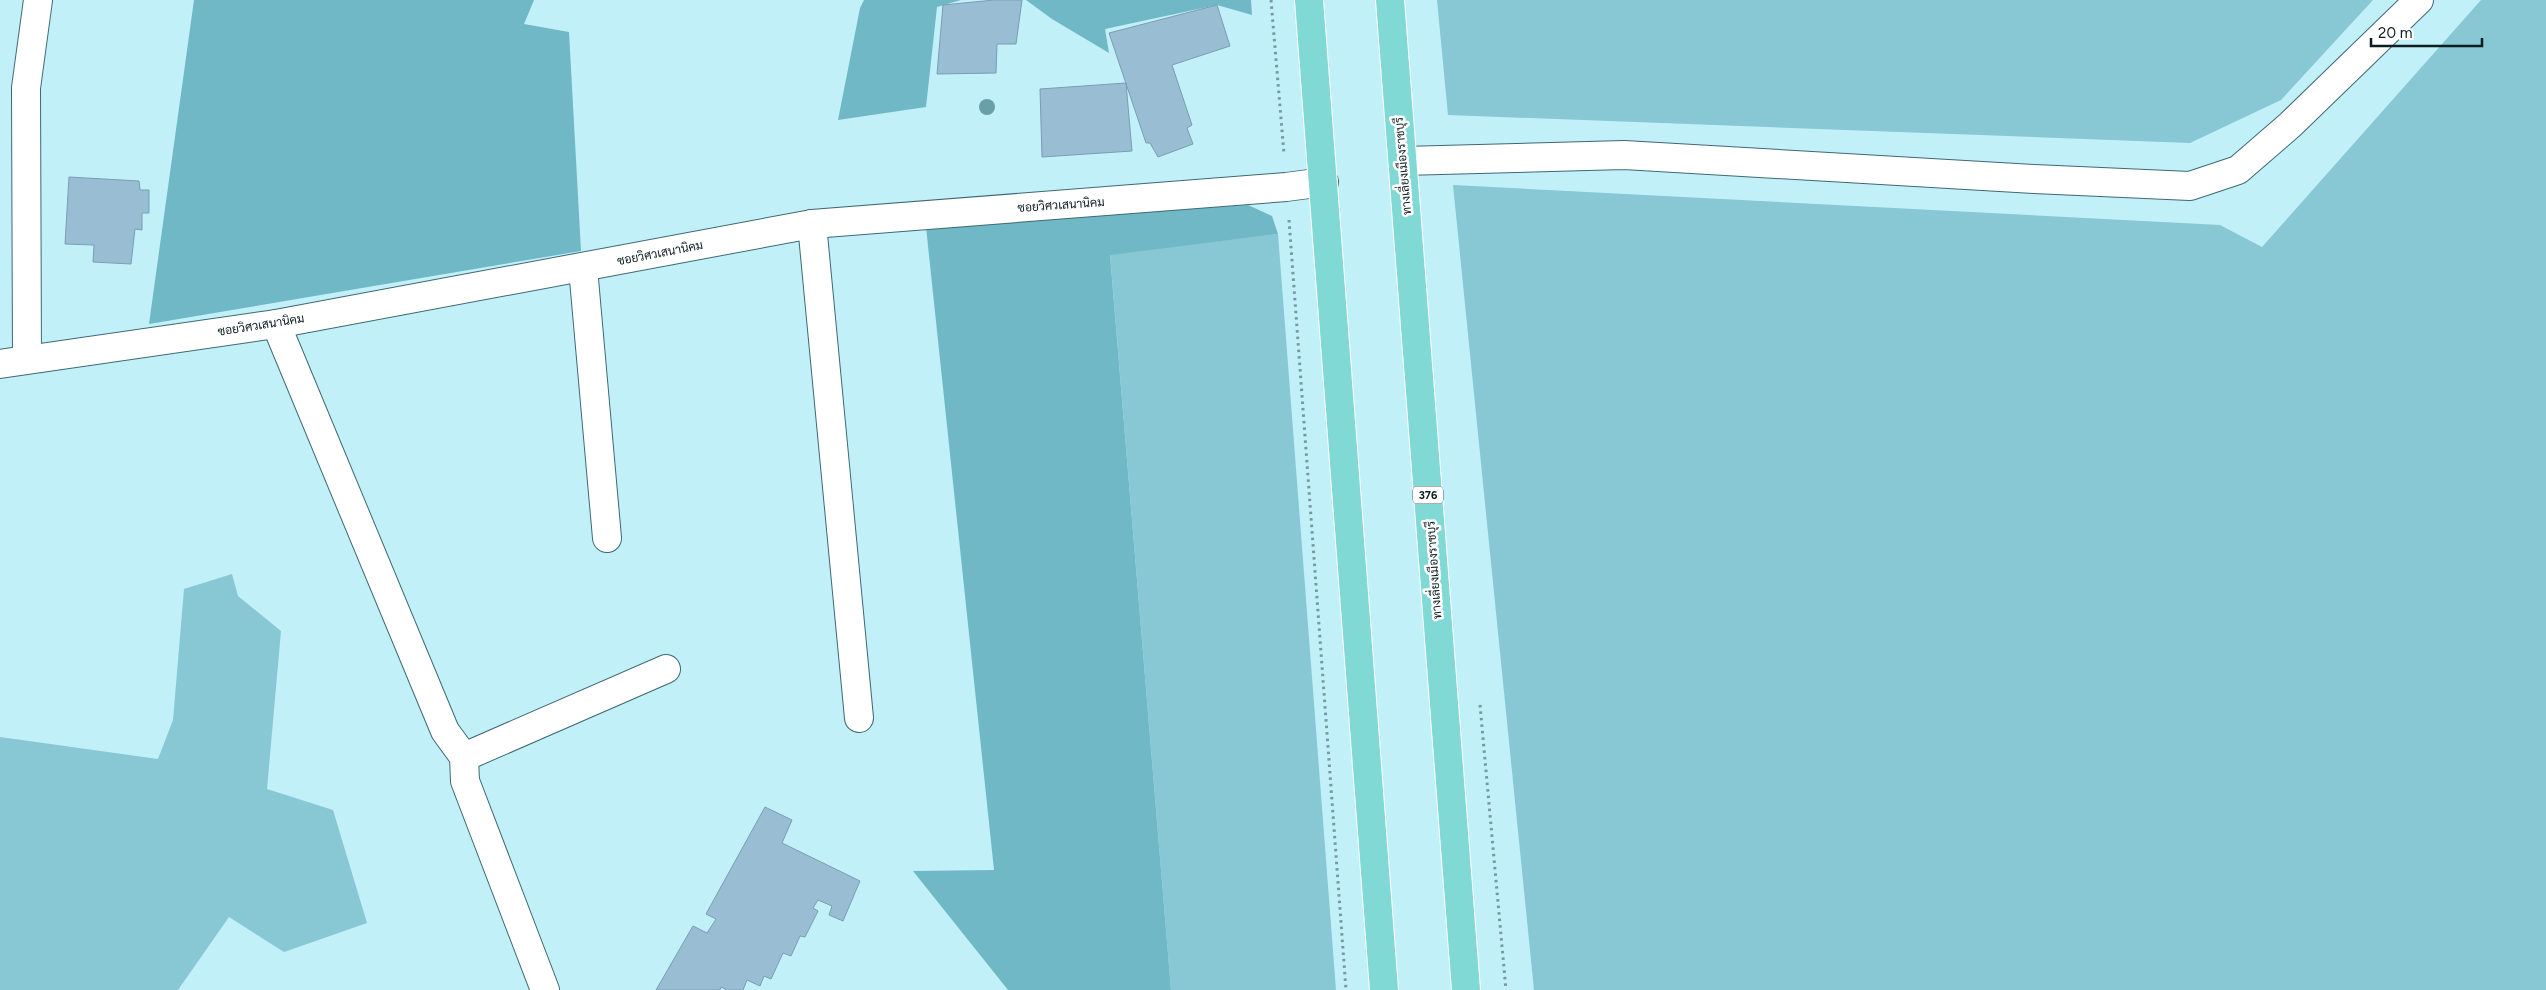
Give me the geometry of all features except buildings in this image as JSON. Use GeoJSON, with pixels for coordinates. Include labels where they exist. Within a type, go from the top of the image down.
{"type":"FeatureCollection","features":[{"type":"Feature","properties":{"kind":"main road"},"geometry":{"type":"LineString","coordinates":[[1309,0],[1384,990]]}},
{"type":"Feature","properties":{"kind":"main road","name":"ทางเลี่ยงเมืองราชบุรี"},"geometry":{"type":"LineString","coordinates":[[1390,0],[1466,990]]}},
{"type":"Feature","properties":{"kind":"street"},"geometry":{"type":"LineString","coordinates":[[27,359],[26,88],[38,0]]}},
{"type":"Feature","properties":{"kind":"street"},"geometry":{"type":"LineString","coordinates":[[1403,160],[1624,155],[2034,179],[2190,186],[2238,170],[2290,125],[2419,0]]}},
{"type":"Feature","properties":{"kind":"street","name":"ซอยวิศวเสนานิคม"},"geometry":{"type":"LineString","coordinates":[[0,364],[276,324],[812,224],[1286,187],[1324,182]]}},
{"type":"Feature","properties":{"kind":"street"},"geometry":{"type":"LineString","coordinates":[[812,224],[858,718]]}},
{"type":"Feature","properties":{"kind":"street"},"geometry":{"type":"LineString","coordinates":[[583,268],[607,538]]}},
{"type":"Feature","properties":{"kind":"street"},"geometry":{"type":"LineString","coordinates":[[276,324],[444,731],[464,756],[465,781],[545,990]]}},
{"type":"Feature","properties":{"kind":"street"},"geometry":{"type":"LineString","coordinates":[[464,756],[666,669]]}},
{"type":"Feature","properties":{"kind":"path"},"geometry":{"type":"LineString","coordinates":[[1272,0],[1284,158]]}},
{"type":"Feature","properties":{"kind":"path"},"geometry":{"type":"LineString","coordinates":[[1288,210],[1346,990]]}},
{"type":"Feature","properties":{"kind":"shaded area"},"geometry":{"type":"Polygon","coordinates":[[[194,0],[534,0],[524,24],[569,32],[581,251],[149,324],[194,0]]]}},
{"type":"Feature","properties":{"kind":"shaded area"},"geometry":{"type":"Polygon","coordinates":[[[864,0],[961,0],[937,7],[926,107],[838,120],[860,8],[864,0]]]}},
{"type":"Feature","properties":{"kind":"shaded area"},"geometry":{"type":"Polygon","coordinates":[[[1026,0],[1251,0],[1252,15],[1217,5],[1105,29],[1109,53],[1052,19],[1026,0]]]}},
{"type":"Feature","properties":{"kind":"shaded area"},"geometry":{"type":"Polygon","coordinates":[[[1437,0],[2373,0],[2281,100],[2190,143],[1448,115],[1437,0]]]}},
{"type":"Feature","properties":{"kind":"shaded area"},"geometry":{"type":"Polygon","coordinates":[[[2481,0],[2546,0],[2546,990],[1534,990],[1453,185],[2220,225],[2262,247],[2481,0]]]}},
{"type":"Feature","properties":{"kind":"shaded area"},"geometry":{"type":"Polygon","coordinates":[[[1248,205],[1272,216],[1278,234],[1110,255],[1171,990],[1008,990],[913,871],[994,870],[926,227],[1248,205]]]}},
{"type":"Feature","properties":{"kind":"shaded area"},"geometry":{"type":"Polygon","coordinates":[[[1278,234],[1336,990],[1171,990],[1110,254],[1278,234]]]}},
{"type":"Feature","properties":{"kind":"shaded area"},"geometry":{"type":"Polygon","coordinates":[[[232,574],[238,596],[281,631],[267,789],[333,810],[367,923],[284,952],[229,917],[178,990],[0,990],[0,737],[158,759],[173,720],[184,589],[232,574]]]}}]}
